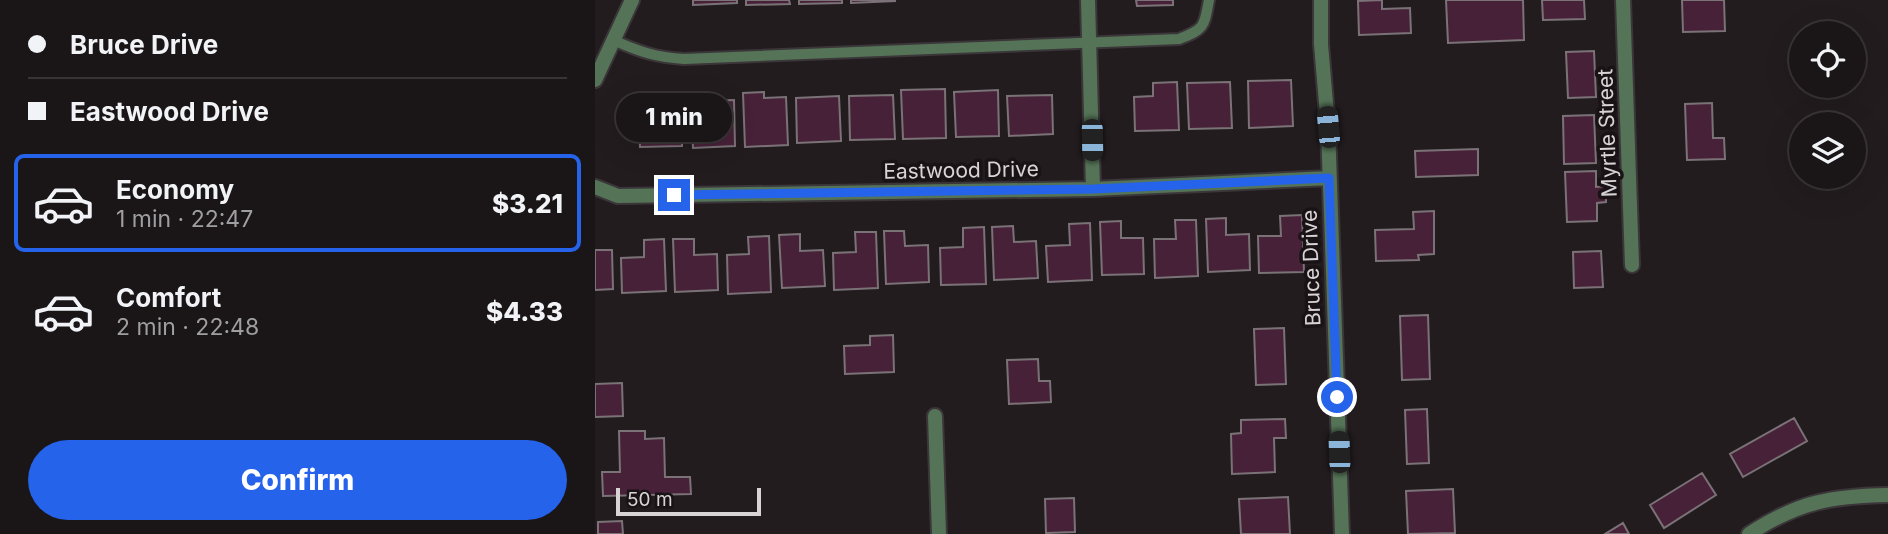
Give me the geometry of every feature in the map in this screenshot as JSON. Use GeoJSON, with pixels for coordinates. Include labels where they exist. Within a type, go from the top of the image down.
{"type":"FeatureCollection","features":[{"type":"Feature","properties":{"kind":"street"},"geometry":{"type":"LineString","coordinates":[[595,80],[632,0]]}},
{"type":"Feature","properties":{"kind":"street"},"geometry":{"type":"LineString","coordinates":[[1088,0],[1093,189]]}},
{"type":"Feature","properties":{"kind":"street","name":"Bruce Drive"},"geometry":{"type":"LineString","coordinates":[[1321,0],[1342,534]]}},
{"type":"Feature","properties":{"kind":"street","name":"Myrtle Street"},"geometry":{"type":"LineString","coordinates":[[1623,0],[1632,265]]}},
{"type":"Feature","properties":{"kind":"street","name":"Eastwood Drive"},"geometry":{"type":"LineString","coordinates":[[595,187],[618,196],[1093,189],[1329,178]]}},
{"type":"Feature","properties":{"kind":"street"},"geometry":{"type":"LineString","coordinates":[[935,416],[939,534]]}},
{"type":"Feature","properties":{"kind":"street"},"geometry":{"type":"LineString","coordinates":[[1749,534],[1795,509],[1815,502],[1854,496],[1888,495]]}},
{"type":"Feature","properties":{"kind":"lane"},"geometry":{"type":"LineString","coordinates":[[613,40],[643,53],[662,58],[684,59],[1179,38],[1196,33],[1205,22],[1209,0]]}},
{"type":"Feature","properties":{"kind":"building"},"geometry":{"type":"Polygon","coordinates":[[[693,0],[737,0],[737,3],[693,5],[693,0]]]}},
{"type":"Feature","properties":{"kind":"building"},"geometry":{"type":"Polygon","coordinates":[[[746,0],[789,0],[790,4],[746,5],[746,0]]]}},
{"type":"Feature","properties":{"kind":"building"},"geometry":{"type":"Polygon","coordinates":[[[799,0],[842,0],[842,3],[799,4],[799,0]]]}},
{"type":"Feature","properties":{"kind":"building"},"geometry":{"type":"Polygon","coordinates":[[[851,0],[895,0],[895,1],[851,3],[851,0]]]}},
{"type":"Feature","properties":{"kind":"building"},"geometry":{"type":"Polygon","coordinates":[[[1136,0],[1173,0],[1173,5],[1137,6],[1136,0]]]}},
{"type":"Feature","properties":{"kind":"building"},"geometry":{"type":"Polygon","coordinates":[[[1382,0],[1382,9],[1410,8],[1411,33],[1359,35],[1358,1],[1382,0]]]}},
{"type":"Feature","properties":{"kind":"building"},"geometry":{"type":"Polygon","coordinates":[[[1446,0],[1523,0],[1524,40],[1448,43],[1446,0]]]}},
{"type":"Feature","properties":{"kind":"building"},"geometry":{"type":"Polygon","coordinates":[[[1542,0],[1584,0],[1585,19],[1543,20],[1542,0]]]}},
{"type":"Feature","properties":{"kind":"building"},"geometry":{"type":"Polygon","coordinates":[[[1682,0],[1724,0],[1725,31],[1683,32],[1682,0]]]}},
{"type":"Feature","properties":{"kind":"building"},"geometry":{"type":"Polygon","coordinates":[[[1594,51],[1596,97],[1568,98],[1566,52],[1594,51]]]}},
{"type":"Feature","properties":{"kind":"building"},"geometry":{"type":"Polygon","coordinates":[[[1291,80],[1293,126],[1249,128],[1248,81],[1291,80]]]}},
{"type":"Feature","properties":{"kind":"building"},"geometry":{"type":"Polygon","coordinates":[[[1177,82],[1179,130],[1135,131],[1134,97],[1153,96],[1153,83],[1177,82]]]}},
{"type":"Feature","properties":{"kind":"building"},"geometry":{"type":"Polygon","coordinates":[[[1230,82],[1232,128],[1189,129],[1187,83],[1230,82]]]}},
{"type":"Feature","properties":{"kind":"building"},"geometry":{"type":"Polygon","coordinates":[[[945,89],[946,138],[903,139],[901,90],[945,89]]]}},
{"type":"Feature","properties":{"kind":"building"},"geometry":{"type":"Polygon","coordinates":[[[998,90],[999,136],[956,137],[954,92],[998,90]]]}},
{"type":"Feature","properties":{"kind":"building"},"geometry":{"type":"Polygon","coordinates":[[[764,92],[764,98],[786,97],[788,145],[745,147],[743,93],[764,92]]]}},
{"type":"Feature","properties":{"kind":"building"},"geometry":{"type":"Polygon","coordinates":[[[893,95],[895,139],[850,140],[849,96],[893,95]]]}},
{"type":"Feature","properties":{"kind":"building"},"geometry":{"type":"Polygon","coordinates":[[[1052,95],[1053,134],[1009,136],[1007,96],[1052,95]]]}},
{"type":"Feature","properties":{"kind":"building"},"geometry":{"type":"Polygon","coordinates":[[[839,96],[841,141],[797,143],[796,98],[839,96]]]}},
{"type":"Feature","properties":{"kind":"building"},"geometry":{"type":"Polygon","coordinates":[[[734,100],[735,146],[693,148],[691,101],[734,100]]]}},
{"type":"Feature","properties":{"kind":"building"},"geometry":{"type":"Polygon","coordinates":[[[681,101],[682,146],[640,147],[638,102],[681,101]]]}},
{"type":"Feature","properties":{"kind":"building"},"geometry":{"type":"Polygon","coordinates":[[[1712,103],[1713,138],[1724,138],[1725,159],[1687,160],[1685,104],[1712,103]]]}},
{"type":"Feature","properties":{"kind":"building"},"geometry":{"type":"Polygon","coordinates":[[[1594,115],[1596,163],[1564,164],[1563,116],[1594,115]]]}},
{"type":"Feature","properties":{"kind":"building"},"geometry":{"type":"Polygon","coordinates":[[[1478,149],[1478,175],[1416,177],[1415,151],[1478,149]]]}},
{"type":"Feature","properties":{"kind":"building"},"geometry":{"type":"Polygon","coordinates":[[[1596,171],[1596,187],[1606,186],[1606,202],[1597,203],[1597,221],[1567,222],[1565,172],[1596,171]]]}},
{"type":"Feature","properties":{"kind":"building"},"geometry":{"type":"Polygon","coordinates":[[[1434,211],[1434,254],[1418,255],[1419,260],[1376,261],[1375,230],[1414,229],[1413,212],[1434,211]]]}},
{"type":"Feature","properties":{"kind":"building"},"geometry":{"type":"Polygon","coordinates":[[[1302,215],[1304,272],[1259,273],[1258,236],[1281,236],[1280,216],[1302,215]]]}},
{"type":"Feature","properties":{"kind":"building"},"geometry":{"type":"Polygon","coordinates":[[[1226,218],[1226,235],[1249,234],[1250,270],[1208,272],[1206,219],[1226,218]]]}},
{"type":"Feature","properties":{"kind":"building"},"geometry":{"type":"Polygon","coordinates":[[[1175,220],[1196,220],[1198,276],[1155,278],[1154,239],[1176,239],[1175,220]]]}},
{"type":"Feature","properties":{"kind":"building"},"geometry":{"type":"Polygon","coordinates":[[[1121,221],[1121,238],[1143,238],[1144,274],[1102,275],[1100,222],[1121,221]]]}},
{"type":"Feature","properties":{"kind":"building"},"geometry":{"type":"Polygon","coordinates":[[[1090,223],[1092,280],[1048,282],[1046,246],[1070,245],[1069,224],[1090,223]]]}},
{"type":"Feature","properties":{"kind":"building"},"geometry":{"type":"Polygon","coordinates":[[[1013,226],[1014,242],[1036,241],[1038,278],[994,280],[992,227],[1013,226]]]}},
{"type":"Feature","properties":{"kind":"building"},"geometry":{"type":"Polygon","coordinates":[[[984,227],[986,284],[941,285],[940,248],[963,247],[963,228],[984,227]]]}},
{"type":"Feature","properties":{"kind":"building"},"geometry":{"type":"Polygon","coordinates":[[[884,231],[904,231],[905,246],[928,245],[929,282],[886,284],[884,231]]]}},
{"type":"Feature","properties":{"kind":"building"},"geometry":{"type":"Polygon","coordinates":[[[855,232],[876,232],[878,288],[834,290],[833,253],[856,252],[855,232]]]}},
{"type":"Feature","properties":{"kind":"building"},"geometry":{"type":"Polygon","coordinates":[[[800,234],[800,251],[823,250],[825,286],[782,288],[779,235],[800,234]]]}},
{"type":"Feature","properties":{"kind":"building"},"geometry":{"type":"Polygon","coordinates":[[[769,236],[771,292],[728,294],[727,255],[749,254],[748,237],[769,236]]]}},
{"type":"Feature","properties":{"kind":"building"},"geometry":{"type":"Polygon","coordinates":[[[664,239],[666,291],[622,293],[621,258],[644,257],[644,240],[664,239]]]}},
{"type":"Feature","properties":{"kind":"building"},"geometry":{"type":"Polygon","coordinates":[[[673,239],[694,239],[694,255],[717,254],[718,290],[675,292],[673,239]]]}},
{"type":"Feature","properties":{"kind":"building"},"geometry":{"type":"Polygon","coordinates":[[[595,250],[612,250],[613,289],[595,290],[595,250]]]}},
{"type":"Feature","properties":{"kind":"building"},"geometry":{"type":"Polygon","coordinates":[[[1601,251],[1603,287],[1574,288],[1573,252],[1601,251]]]}},
{"type":"Feature","properties":{"kind":"building"},"geometry":{"type":"Polygon","coordinates":[[[1428,315],[1430,379],[1402,380],[1400,316],[1428,315]]]}},
{"type":"Feature","properties":{"kind":"building"},"geometry":{"type":"Polygon","coordinates":[[[1284,328],[1286,384],[1256,385],[1254,329],[1284,328]]]}},
{"type":"Feature","properties":{"kind":"building"},"geometry":{"type":"Polygon","coordinates":[[[893,335],[894,372],[845,374],[844,346],[870,345],[870,336],[893,335]]]}},
{"type":"Feature","properties":{"kind":"building"},"geometry":{"type":"Polygon","coordinates":[[[1038,359],[1039,381],[1050,381],[1051,402],[1009,404],[1007,360],[1038,359]]]}},
{"type":"Feature","properties":{"kind":"building"},"geometry":{"type":"Polygon","coordinates":[[[622,383],[623,416],[595,417],[595,384],[622,383]]]}},
{"type":"Feature","properties":{"kind":"building"},"geometry":{"type":"Polygon","coordinates":[[[1427,409],[1429,463],[1407,464],[1405,410],[1427,409]]]}},
{"type":"Feature","properties":{"kind":"building"},"geometry":{"type":"Polygon","coordinates":[[[1794,418],[1807,441],[1743,477],[1730,454],[1794,418]]]}},
{"type":"Feature","properties":{"kind":"building"},"geometry":{"type":"Polygon","coordinates":[[[1285,419],[1286,438],[1274,438],[1275,472],[1232,474],[1231,434],[1241,433],[1241,420],[1285,419]]]}},
{"type":"Feature","properties":{"kind":"building"},"geometry":{"type":"Polygon","coordinates":[[[619,431],[645,431],[645,439],[664,438],[665,477],[690,477],[691,494],[603,496],[602,472],[620,472],[619,431]]]}},
{"type":"Feature","properties":{"kind":"building"},"geometry":{"type":"Polygon","coordinates":[[[1702,473],[1716,495],[1664,528],[1650,505],[1702,473]]]}},
{"type":"Feature","properties":{"kind":"building"},"geometry":{"type":"Polygon","coordinates":[[[1453,489],[1455,533],[1408,534],[1406,491],[1453,489]]]}},
{"type":"Feature","properties":{"kind":"building"},"geometry":{"type":"Polygon","coordinates":[[[1288,497],[1290,534],[1241,534],[1239,499],[1288,497]]]}},
{"type":"Feature","properties":{"kind":"building"},"geometry":{"type":"Polygon","coordinates":[[[1074,498],[1075,532],[1046,533],[1045,499],[1074,498]]]}},
{"type":"Feature","properties":{"kind":"building"},"geometry":{"type":"Polygon","coordinates":[[[622,521],[623,534],[598,534],[598,522],[622,521]]]}},
{"type":"Feature","properties":{"kind":"building"},"geometry":{"type":"Polygon","coordinates":[[[1623,523],[1629,534],[1605,534],[1623,523]]]}},
{"type":"Feature","properties":{"kind":"route"},"geometry":{"type":"LineString","coordinates":[[674,195],[1093,189],[1329,178],[1337,397]]}}]}
